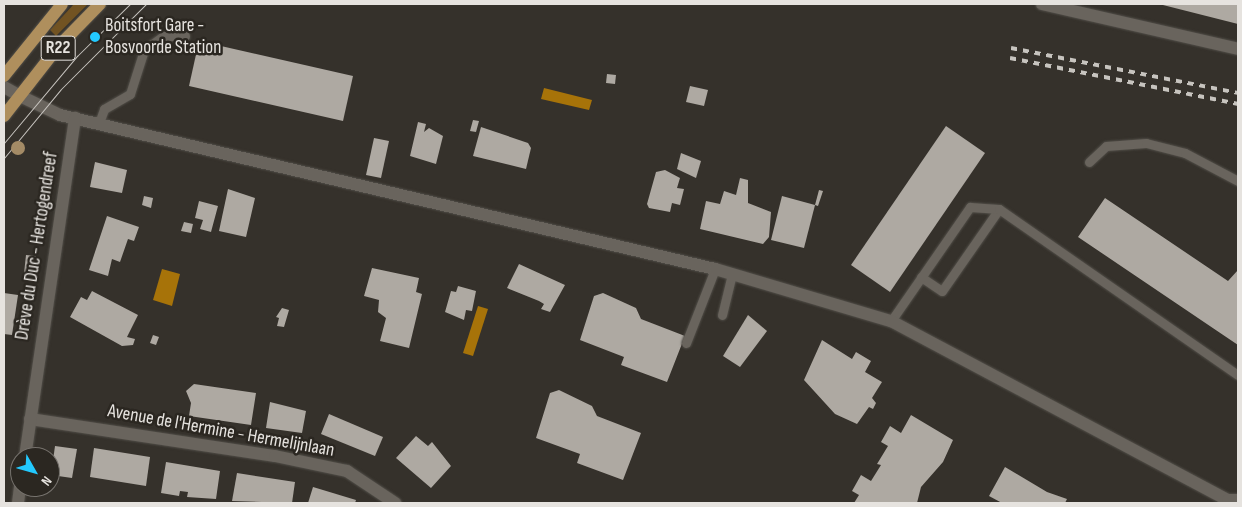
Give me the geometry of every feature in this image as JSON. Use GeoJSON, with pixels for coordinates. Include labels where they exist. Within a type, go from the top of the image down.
{"type":"FeatureCollection","features":[{"type":"Feature","properties":{"kind":"main road","name":"R22"},"geometry":{"type":"LineString","coordinates":[[4,76],[62,4]]}},
{"type":"Feature","properties":{"kind":"main road","name":"R22"},"geometry":{"type":"LineString","coordinates":[[4,116],[100,4]]}},
{"type":"Feature","properties":{"kind":"street"},"geometry":{"type":"LineString","coordinates":[[1042,4],[1238,49]]}},
{"type":"Feature","properties":{"kind":"street"},"geometry":{"type":"LineString","coordinates":[[4,87],[20,96],[75,118],[714,269],[891,321],[1228,500],[1238,500]]}},
{"type":"Feature","properties":{"kind":"street","name":"Drève du Duc - Hertogendreef"},"geometry":{"type":"LineString","coordinates":[[26,447],[75,118]]}},
{"type":"Feature","properties":{"kind":"street","name":"Avenue de l'Hermine - Hermelijnlaan"},"geometry":{"type":"LineString","coordinates":[[30,419],[275,456],[346,471],[395,503]]}},
{"type":"Feature","properties":{"kind":"lane"},"geometry":{"type":"LineString","coordinates":[[99,123],[104,109],[130,94],[144,50],[163,36],[184,36]]}},
{"type":"Feature","properties":{"kind":"lane"},"geometry":{"type":"LineString","coordinates":[[1090,162],[1106,146],[1146,143],[1186,153],[1238,181]]}},
{"type":"Feature","properties":{"kind":"lane"},"geometry":{"type":"LineString","coordinates":[[891,321],[970,206],[999,209],[1238,375]]}},
{"type":"Feature","properties":{"kind":"lane"},"geometry":{"type":"LineString","coordinates":[[921,277],[942,291],[999,209]]}},
{"type":"Feature","properties":{"kind":"lane"},"geometry":{"type":"LineString","coordinates":[[686,343],[714,269]]}},
{"type":"Feature","properties":{"kind":"lane"},"geometry":{"type":"LineString","coordinates":[[722,315],[732,274]]}},
{"type":"Feature","properties":{"kind":"shaded area"},"geometry":{"type":"Polygon","coordinates":[[[74,4],[88,4],[56,36],[50,30],[74,4]]]}},
{"type":"Feature","properties":{"kind":"shaded area"},"geometry":{"type":"Polygon","coordinates":[[[544,88],[592,100],[589,110],[541,99],[544,88]]]}},
{"type":"Feature","properties":{"kind":"shaded area"},"geometry":{"type":"Polygon","coordinates":[[[162,269],[180,274],[172,306],[153,300],[162,269]]]}},
{"type":"Feature","properties":{"kind":"shaded area"},"geometry":{"type":"Polygon","coordinates":[[[478,306],[488,309],[473,356],[463,353],[478,306]]]}},
{"type":"Feature","properties":{"kind":"building"},"geometry":{"type":"Polygon","coordinates":[[[1159,4],[1238,4],[1238,24],[1159,4]]]}},
{"type":"Feature","properties":{"kind":"building"},"geometry":{"type":"Polygon","coordinates":[[[199,41],[353,76],[343,121],[189,86],[199,41]]]}},
{"type":"Feature","properties":{"kind":"building"},"geometry":{"type":"Polygon","coordinates":[[[607,74],[616,75],[615,84],[606,83],[607,74]]]}},
{"type":"Feature","properties":{"kind":"building"},"geometry":{"type":"Polygon","coordinates":[[[690,86],[708,90],[704,106],[686,102],[690,86]]]}},
{"type":"Feature","properties":{"kind":"building"},"geometry":{"type":"Polygon","coordinates":[[[473,120],[479,121],[476,132],[470,131],[473,120]]]}},
{"type":"Feature","properties":{"kind":"building"},"geometry":{"type":"Polygon","coordinates":[[[418,122],[426,124],[424,132],[429,128],[443,136],[436,164],[410,156],[418,122]]]}},
{"type":"Feature","properties":{"kind":"building"},"geometry":{"type":"Polygon","coordinates":[[[946,126],[985,153],[890,292],[851,265],[946,126]]]}},
{"type":"Feature","properties":{"kind":"building"},"geometry":{"type":"Polygon","coordinates":[[[481,127],[528,143],[531,148],[526,169],[473,156],[481,127]]]}},
{"type":"Feature","properties":{"kind":"building"},"geometry":{"type":"Polygon","coordinates":[[[374,138],[389,141],[381,178],[366,175],[374,138]]]}},
{"type":"Feature","properties":{"kind":"building"},"geometry":{"type":"Polygon","coordinates":[[[681,153],[701,161],[696,178],[677,169],[681,153]]]}},
{"type":"Feature","properties":{"kind":"building"},"geometry":{"type":"Polygon","coordinates":[[[95,162],[127,170],[122,193],[90,187],[95,162]]]}},
{"type":"Feature","properties":{"kind":"building"},"geometry":{"type":"Polygon","coordinates":[[[665,170],[680,178],[677,188],[684,189],[680,205],[672,203],[670,212],[649,208],[647,204],[656,172],[665,170]]]}},
{"type":"Feature","properties":{"kind":"building"},"geometry":{"type":"Polygon","coordinates":[[[740,178],[748,180],[748,203],[771,212],[769,237],[763,244],[700,229],[706,201],[720,204],[724,191],[736,195],[740,178]]]}},
{"type":"Feature","properties":{"kind":"building"},"geometry":{"type":"Polygon","coordinates":[[[228,189],[255,198],[246,237],[219,231],[228,189]]]}},
{"type":"Feature","properties":{"kind":"building"},"geometry":{"type":"Polygon","coordinates":[[[819,190],[823,191],[818,206],[815,205],[819,190]]]}},
{"type":"Feature","properties":{"kind":"building"},"geometry":{"type":"Polygon","coordinates":[[[144,196],[153,198],[151,208],[142,205],[144,196]]]}},
{"type":"Feature","properties":{"kind":"building"},"geometry":{"type":"Polygon","coordinates":[[[782,196],[815,205],[804,248],[771,240],[782,196]]]}},
{"type":"Feature","properties":{"kind":"building"},"geometry":{"type":"Polygon","coordinates":[[[1105,198],[1228,281],[1238,270],[1238,345],[1078,237],[1105,198]]]}},
{"type":"Feature","properties":{"kind":"building"},"geometry":{"type":"Polygon","coordinates":[[[199,201],[218,206],[211,232],[200,229],[203,220],[195,218],[199,201]]]}},
{"type":"Feature","properties":{"kind":"building"},"geometry":{"type":"Polygon","coordinates":[[[107,216],[139,227],[134,241],[128,239],[120,262],[112,259],[108,276],[89,270],[107,216]]]}},
{"type":"Feature","properties":{"kind":"building"},"geometry":{"type":"Polygon","coordinates":[[[184,222],[193,224],[191,233],[181,231],[184,222]]]}},
{"type":"Feature","properties":{"kind":"building"},"geometry":{"type":"Polygon","coordinates":[[[26,255],[36,256],[34,275],[24,274],[26,255]]]}},
{"type":"Feature","properties":{"kind":"building"},"geometry":{"type":"Polygon","coordinates":[[[519,264],[565,285],[550,312],[541,309],[544,304],[539,301],[507,288],[519,264]]]}},
{"type":"Feature","properties":{"kind":"building"},"geometry":{"type":"Polygon","coordinates":[[[372,268],[419,278],[416,292],[422,294],[409,348],[380,341],[386,318],[378,312],[379,300],[364,296],[372,268]]]}},
{"type":"Feature","properties":{"kind":"building"},"geometry":{"type":"Polygon","coordinates":[[[458,286],[476,291],[472,311],[466,310],[464,320],[445,312],[451,291],[456,292],[458,286]]]}},
{"type":"Feature","properties":{"kind":"building"},"geometry":{"type":"Polygon","coordinates":[[[92,291],[138,315],[127,337],[135,339],[133,345],[122,346],[70,317],[81,297],[87,300],[92,291]]]}},
{"type":"Feature","properties":{"kind":"building"},"geometry":{"type":"Polygon","coordinates":[[[4,293],[18,295],[12,335],[4,334],[4,293]]]}},
{"type":"Feature","properties":{"kind":"building"},"geometry":{"type":"Polygon","coordinates":[[[603,293],[636,308],[641,319],[685,336],[667,382],[621,365],[624,357],[580,340],[594,296],[603,293]]]}},
{"type":"Feature","properties":{"kind":"building"},"geometry":{"type":"Polygon","coordinates":[[[282,308],[289,310],[284,327],[277,326],[279,318],[276,317],[282,308]]]}},
{"type":"Feature","properties":{"kind":"building"},"geometry":{"type":"Polygon","coordinates":[[[748,315],[767,331],[740,367],[723,356],[748,315]]]}},
{"type":"Feature","properties":{"kind":"building"},"geometry":{"type":"Polygon","coordinates":[[[153,335],[159,337],[156,345],[150,343],[153,335]]]}},
{"type":"Feature","properties":{"kind":"building"},"geometry":{"type":"Polygon","coordinates":[[[822,340],[852,359],[856,352],[871,361],[865,372],[882,382],[872,398],[876,403],[873,409],[869,407],[857,424],[835,414],[804,380],[822,340]]]}},
{"type":"Feature","properties":{"kind":"building"},"geometry":{"type":"Polygon","coordinates":[[[194,384],[256,393],[251,425],[189,416],[191,403],[186,391],[194,384]]]}},
{"type":"Feature","properties":{"kind":"building"},"geometry":{"type":"Polygon","coordinates":[[[559,390],[592,406],[597,416],[641,433],[623,480],[577,463],[580,454],[536,438],[550,393],[559,390]]]}},
{"type":"Feature","properties":{"kind":"building"},"geometry":{"type":"Polygon","coordinates":[[[270,402],[306,411],[302,433],[266,428],[270,402]]]}},
{"type":"Feature","properties":{"kind":"building"},"geometry":{"type":"Polygon","coordinates":[[[329,414],[383,437],[375,456],[321,434],[329,414]]]}},
{"type":"Feature","properties":{"kind":"building"},"geometry":{"type":"Polygon","coordinates":[[[911,415],[953,440],[943,462],[921,487],[917,503],[854,503],[859,495],[852,491],[861,475],[871,481],[881,465],[877,464],[888,446],[881,442],[890,426],[901,433],[911,415]]]}},
{"type":"Feature","properties":{"kind":"building"},"geometry":{"type":"Polygon","coordinates":[[[416,436],[428,446],[432,442],[451,466],[431,488],[396,458],[416,436]]]}},
{"type":"Feature","properties":{"kind":"building"},"geometry":{"type":"Polygon","coordinates":[[[55,446],[77,449],[72,478],[60,476],[60,447],[55,446]]]}},
{"type":"Feature","properties":{"kind":"building"},"geometry":{"type":"Polygon","coordinates":[[[94,448],[150,457],[146,486],[90,477],[94,448]]]}},
{"type":"Feature","properties":{"kind":"building"},"geometry":{"type":"Polygon","coordinates":[[[166,462],[220,471],[216,499],[187,497],[188,492],[180,491],[179,496],[161,493],[166,462]]]}},
{"type":"Feature","properties":{"kind":"building"},"geometry":{"type":"Polygon","coordinates":[[[1005,467],[1047,492],[1067,499],[1065,503],[1002,503],[989,496],[1005,467]]]}},
{"type":"Feature","properties":{"kind":"building"},"geometry":{"type":"Polygon","coordinates":[[[237,473],[295,482],[292,503],[232,501],[237,473]]]}},
{"type":"Feature","properties":{"kind":"building"},"geometry":{"type":"Polygon","coordinates":[[[313,487],[356,500],[355,503],[308,503],[313,487]]]}},
{"type":"Feature","properties":{"kind":"tram line"},"geometry":{"type":"LineString","coordinates":[[4,143],[77,56],[130,4]]}},
{"type":"Feature","properties":{"kind":"tram line"},"geometry":{"type":"LineString","coordinates":[[4,158],[61,89],[146,4]]}},
{"type":"Feature","properties":{"kind":"railway"},"geometry":{"type":"LineString","coordinates":[[1011,48],[1238,93]]}},
{"type":"Feature","properties":{"kind":"railway"},"geometry":{"type":"LineString","coordinates":[[1010,58],[1238,104]]}},
{"type":"Feature","properties":{"kind":"place","name":"Boitsfort Gare - Bosvoorde Station"},"geometry":{"type":"Point","coordinates":[95,37]}}]}
